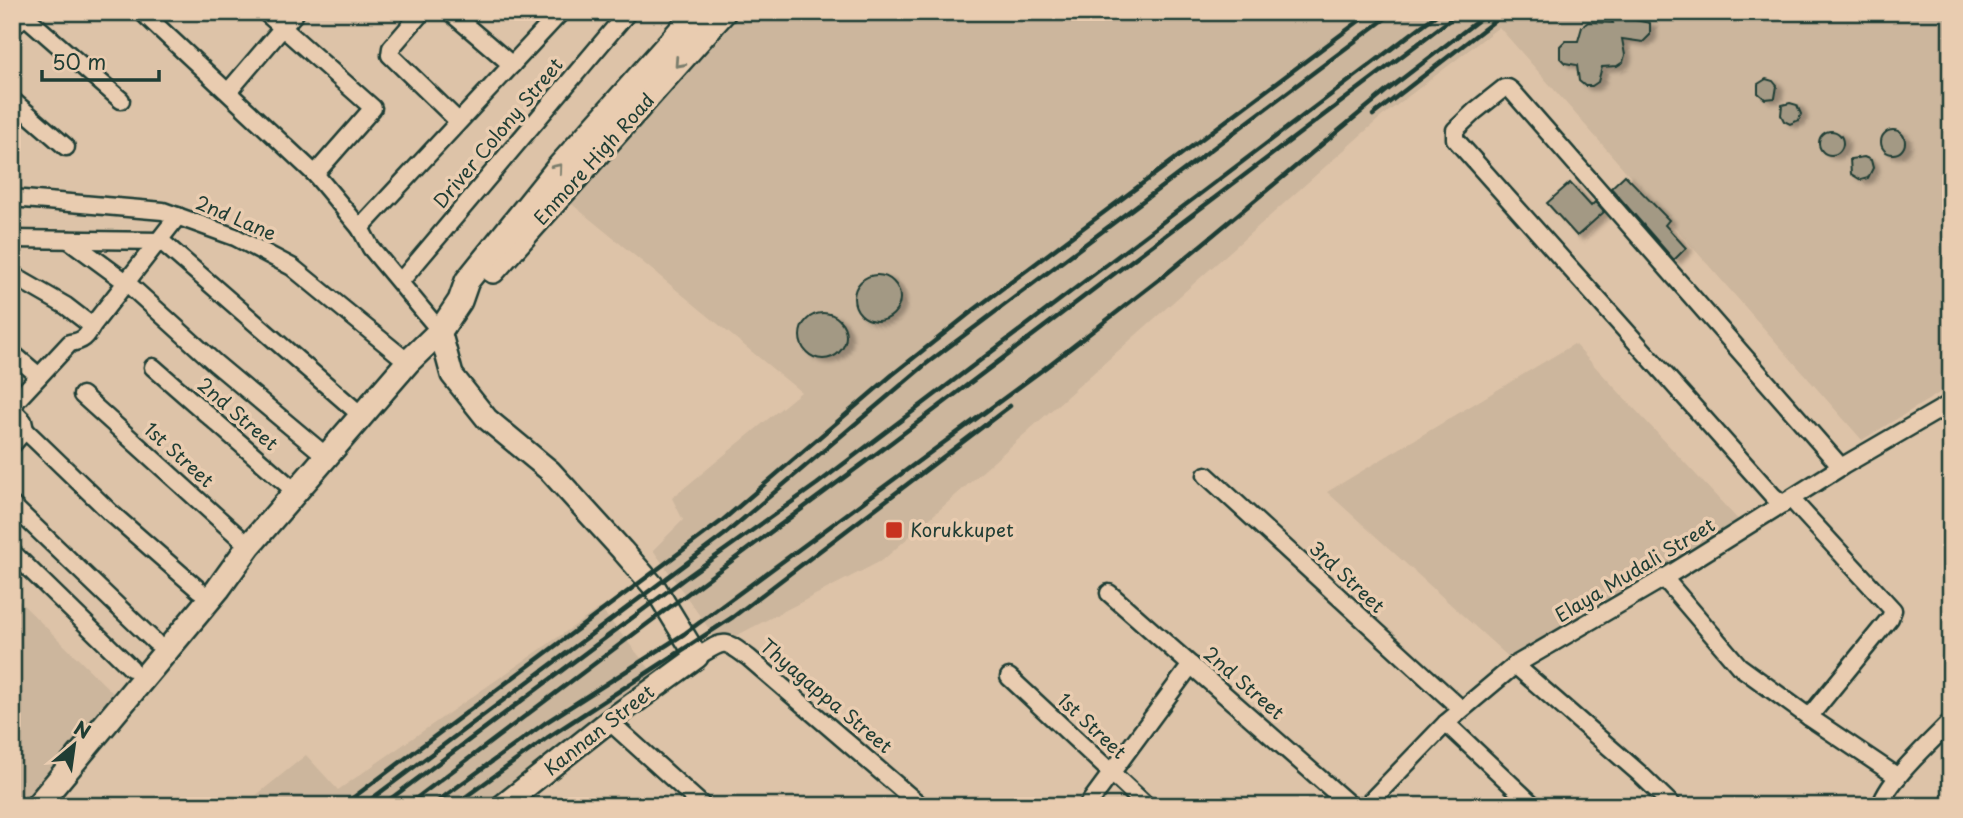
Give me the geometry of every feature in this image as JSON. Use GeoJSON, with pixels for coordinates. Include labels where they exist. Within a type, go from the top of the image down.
{"type":"FeatureCollection","features":[{"type":"Feature","properties":{"kind":"main road","name":"Enmore High Road"},"geometry":{"type":"LineString","coordinates":[[37,806],[209,589],[408,362],[440,331],[460,301],[467,281],[558,168],[697,12]]}},
{"type":"Feature","properties":{"kind":"main road","name":"Enmore High Road"},"geometry":{"type":"LineString","coordinates":[[460,301],[474,293],[724,12]]}},
{"type":"Feature","properties":{"kind":"street"},"geometry":{"type":"LineString","coordinates":[[142,12],[315,174],[360,228],[371,248],[440,331],[452,375],[487,419],[550,471],[622,550],[655,588],[697,657]]}},
{"type":"Feature","properties":{"kind":"street"},"geometry":{"type":"LineString","coordinates":[[265,12],[373,108],[315,174]]}},
{"type":"Feature","properties":{"kind":"street"},"geometry":{"type":"LineString","coordinates":[[228,92],[296,12]]}},
{"type":"Feature","properties":{"kind":"street"},"geometry":{"type":"LineString","coordinates":[[422,12],[391,48],[390,55],[458,121]]}},
{"type":"Feature","properties":{"kind":"street"},"geometry":{"type":"LineString","coordinates":[[450,12],[512,65]]}},
{"type":"Feature","properties":{"kind":"street"},"geometry":{"type":"LineString","coordinates":[[360,228],[561,12]]}},
{"type":"Feature","properties":{"kind":"street","name":"Driver Colony Street"},"geometry":{"type":"LineString","coordinates":[[400,282],[628,12]]}},
{"type":"Feature","properties":{"kind":"street"},"geometry":{"type":"LineString","coordinates":[[18,22],[121,100]]}},
{"type":"Feature","properties":{"kind":"street"},"geometry":{"type":"LineString","coordinates":[[1808,717],[1890,618],[1893,610],[1787,501],[1773,496],[1455,139],[1455,130],[1504,88],[1512,91],[1841,467]]}},
{"type":"Feature","properties":{"kind":"street"},"geometry":{"type":"LineString","coordinates":[[12,100],[66,147]]}},
{"type":"Feature","properties":{"kind":"street","name":"2nd Lane"},"geometry":{"type":"LineString","coordinates":[[12,198],[163,211],[234,237],[292,267],[408,362]]}},
{"type":"Feature","properties":{"kind":"street"},"geometry":{"type":"LineString","coordinates":[[178,216],[92,326],[88,336],[80,342],[70,343],[14,400],[13,411],[23,422],[17,437],[209,589]]}},
{"type":"Feature","properties":{"kind":"street"},"geometry":{"type":"LineString","coordinates":[[12,239],[161,241],[362,416]]}},
{"type":"Feature","properties":{"kind":"street"},"geometry":{"type":"LineString","coordinates":[[69,240],[126,282],[215,363],[326,456]]}},
{"type":"Feature","properties":{"kind":"street"},"geometry":{"type":"LineString","coordinates":[[12,275],[58,301],[92,326]]}},
{"type":"Feature","properties":{"kind":"street"},"geometry":{"type":"LineString","coordinates":[[12,353],[40,376]]}},
{"type":"Feature","properties":{"kind":"street","name":"2nd Street"},"geometry":{"type":"LineString","coordinates":[[153,367],[296,492]]}},
{"type":"Feature","properties":{"kind":"street","name":"1st Street"},"geometry":{"type":"LineString","coordinates":[[82,395],[249,546]]}},
{"type":"Feature","properties":{"kind":"street","name":"Elaya Mudali Street"},"geometry":{"type":"LineString","coordinates":[[1366,806],[1446,723],[1515,665],[1664,578],[1841,467],[1951,403]]}},
{"type":"Feature","properties":{"kind":"street","name":"3rd Street"},"geometry":{"type":"LineString","coordinates":[[1206,475],[1461,709]]}},
{"type":"Feature","properties":{"kind":"street"},"geometry":{"type":"LineString","coordinates":[[12,505],[155,642]]}},
{"type":"Feature","properties":{"kind":"street"},"geometry":{"type":"LineString","coordinates":[[12,552],[131,668]]}},
{"type":"Feature","properties":{"kind":"street"},"geometry":{"type":"LineString","coordinates":[[1664,578],[1739,666],[1808,717],[1898,777]]}},
{"type":"Feature","properties":{"kind":"street","name":"2nd Street"},"geometry":{"type":"LineString","coordinates":[[1109,593],[1351,806]]}},
{"type":"Feature","properties":{"kind":"street","name":"Thyagappa Street"},"geometry":{"type":"LineString","coordinates":[[697,657],[720,642],[730,643],[921,806]]}},
{"type":"Feature","properties":{"kind":"street","name":"Kannan Street"},"geometry":{"type":"LineString","coordinates":[[502,806],[608,721],[697,657]]}},
{"type":"Feature","properties":{"kind":"street"},"geometry":{"type":"LineString","coordinates":[[1087,806],[1191,665]]}},
{"type":"Feature","properties":{"kind":"street"},"geometry":{"type":"LineString","coordinates":[[1515,665],[1673,806]]}},
{"type":"Feature","properties":{"kind":"street","name":"1st Street"},"geometry":{"type":"LineString","coordinates":[[1009,677],[1147,806]]}},
{"type":"Feature","properties":{"kind":"street"},"geometry":{"type":"LineString","coordinates":[[608,721],[704,806]]}},
{"type":"Feature","properties":{"kind":"street"},"geometry":{"type":"LineString","coordinates":[[1881,806],[1882,799],[1898,777],[1951,721]]}},
{"type":"Feature","properties":{"kind":"street"},"geometry":{"type":"LineString","coordinates":[[1446,723],[1534,806]]}},
{"type":"Feature","properties":{"kind":"shaded area"},"geometry":{"type":"Polygon","coordinates":[[[736,12],[1951,12],[1951,386],[1862,440],[1499,27],[1380,118],[883,560],[720,644],[653,550],[683,520],[672,498],[801,392],[568,201],[736,12]]]}},
{"type":"Feature","properties":{"kind":"shaded area"},"geometry":{"type":"Polygon","coordinates":[[[1574,344],[1743,525],[1513,661],[1327,492],[1574,344]]]}},
{"type":"Feature","properties":{"kind":"shaded area"},"geometry":{"type":"Polygon","coordinates":[[[12,594],[115,695],[31,806],[12,806],[12,594]]]}},
{"type":"Feature","properties":{"kind":"shaded area"},"geometry":{"type":"Polygon","coordinates":[[[600,608],[658,679],[488,806],[243,806],[306,755],[338,790],[600,608]]]}},
{"type":"Feature","properties":{"kind":"building"},"geometry":{"type":"Polygon","coordinates":[[[1609,12],[1632,12],[1630,19],[1650,23],[1650,35],[1643,42],[1622,39],[1625,55],[1623,62],[1617,66],[1602,67],[1598,82],[1585,86],[1579,81],[1577,65],[1565,63],[1560,58],[1560,46],[1565,41],[1578,41],[1582,27],[1588,22],[1613,23],[1609,12]]]}},
{"type":"Feature","properties":{"kind":"building"},"geometry":{"type":"Polygon","coordinates":[[[1766,79],[1777,86],[1775,98],[1765,99],[1758,93],[1758,84],[1766,79]]]}},
{"type":"Feature","properties":{"kind":"building"},"geometry":{"type":"Polygon","coordinates":[[[1782,105],[1797,105],[1801,114],[1799,120],[1790,124],[1784,121],[1781,115],[1782,105]]]}},
{"type":"Feature","properties":{"kind":"building"},"geometry":{"type":"Polygon","coordinates":[[[1893,130],[1901,134],[1905,142],[1901,150],[1893,154],[1885,150],[1881,142],[1885,134],[1893,130]]]}},
{"type":"Feature","properties":{"kind":"building"},"geometry":{"type":"Polygon","coordinates":[[[1831,131],[1839,135],[1843,143],[1839,151],[1831,155],[1823,151],[1819,143],[1823,135],[1831,131]]]}},
{"type":"Feature","properties":{"kind":"building"},"geometry":{"type":"Polygon","coordinates":[[[1864,157],[1871,160],[1873,168],[1868,178],[1861,180],[1851,174],[1850,159],[1864,157]]]}},
{"type":"Feature","properties":{"kind":"building"},"geometry":{"type":"Polygon","coordinates":[[[1625,175],[1669,220],[1665,225],[1686,248],[1674,260],[1611,188],[1625,175]]]}},
{"type":"Feature","properties":{"kind":"building"},"geometry":{"type":"Polygon","coordinates":[[[1570,183],[1591,206],[1595,202],[1604,212],[1577,236],[1547,203],[1570,183]]]}},
{"type":"Feature","properties":{"kind":"building"},"geometry":{"type":"Polygon","coordinates":[[[877,275],[893,282],[900,298],[893,314],[877,321],[861,314],[854,298],[861,282],[877,275]]]}},
{"type":"Feature","properties":{"kind":"building"},"geometry":{"type":"Polygon","coordinates":[[[823,313],[839,320],[846,336],[839,352],[823,359],[807,352],[800,336],[807,320],[823,313]]]}},
{"type":"Feature","properties":{"kind":"railway"},"geometry":{"type":"LineString","coordinates":[[342,806],[723,520],[892,375],[975,309],[1371,12]]}},
{"type":"Feature","properties":{"kind":"railway"},"geometry":{"type":"LineString","coordinates":[[362,806],[724,535],[926,364],[1394,12]]}},
{"type":"Feature","properties":{"kind":"railway"},"geometry":{"type":"LineString","coordinates":[[381,806],[684,579],[817,484],[1440,12]]}},
{"type":"Feature","properties":{"kind":"railway"},"geometry":{"type":"LineString","coordinates":[[406,806],[1460,12]]}},
{"type":"Feature","properties":{"kind":"railway"},"geometry":{"type":"LineString","coordinates":[[431,806],[545,723],[684,634],[1045,368],[1165,275],[1385,92],[1489,12]]}},
{"type":"Feature","properties":{"kind":"railway"},"geometry":{"type":"LineString","coordinates":[[1373,115],[1506,12]]}},
{"type":"Feature","properties":{"kind":"railway"},"geometry":{"type":"LineString","coordinates":[[453,806],[547,738],[733,617],[1010,406]]}},
{"type":"Feature","properties":{"kind":"place","name":"Korukkupet"},"geometry":{"type":"Point","coordinates":[894,530]}}]}
